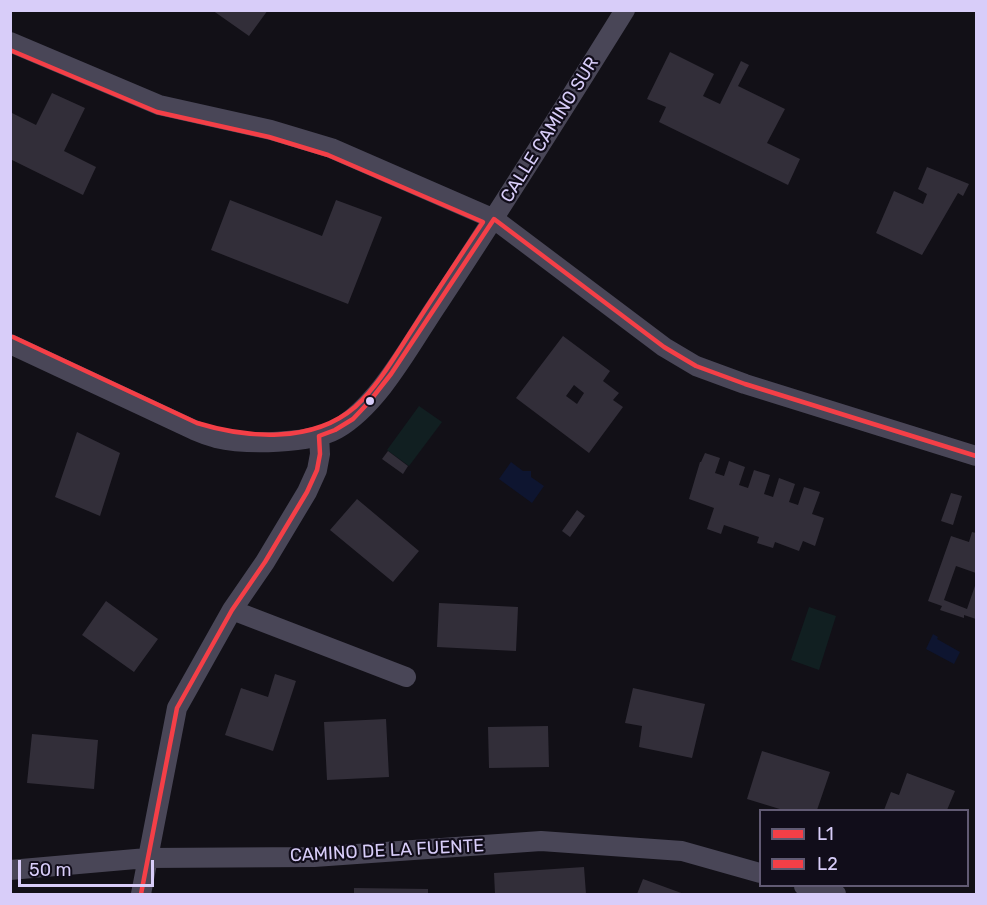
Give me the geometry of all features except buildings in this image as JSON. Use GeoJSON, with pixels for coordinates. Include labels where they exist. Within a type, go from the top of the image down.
{"type":"FeatureCollection","features":[{"type":"Feature","properties":{"kind":"street","name":"CALLE CAMINO SUR"},"geometry":{"type":"LineString","coordinates":[[10,344],[215,438],[248,442],[276,442],[319,436],[334,430],[353,418],[391,374],[494,219],[625,10]]}},
{"type":"Feature","properties":{"kind":"street"},"geometry":{"type":"LineString","coordinates":[[10,42],[159,105],[271,130],[331,148],[494,219],[664,347],[696,366],[744,384],[976,456]]}},
{"type":"Feature","properties":{"kind":"street"},"geometry":{"type":"LineString","coordinates":[[141,894],[177,708],[232,610],[265,562],[307,492],[317,470],[320,453],[319,436]]}},
{"type":"Feature","properties":{"kind":"street"},"geometry":{"type":"LineString","coordinates":[[232,610],[406,677]]}},
{"type":"Feature","properties":{"kind":"street","name":"CAMINO DE LA FUENTE"},"geometry":{"type":"LineString","coordinates":[[10,870],[147,858],[314,857],[541,841],[682,851],[759,873]]}},
{"type":"Feature","properties":{"kind":"street"},"geometry":{"type":"LineString","coordinates":[[811,887],[836,894]]}},
{"type":"Feature","properties":{"kind":"shaded area"},"geometry":{"type":"Polygon","coordinates":[[[419,406],[442,422],[409,466],[387,450],[419,406]]]}},
{"type":"Feature","properties":{"kind":"shaded area"},"geometry":{"type":"Polygon","coordinates":[[[809,607],[836,616],[819,670],[791,660],[809,607]]]}},
{"type":"Feature","properties":{"kind":"water"},"geometry":{"type":"Polygon","coordinates":[[[511,462],[523,471],[531,471],[531,477],[544,486],[532,503],[499,479],[511,462]]]}},
{"type":"Feature","properties":{"kind":"water"},"geometry":{"type":"Polygon","coordinates":[[[933,634],[938,637],[937,639],[960,652],[954,664],[926,649],[933,634]]]}},
{"type":"Feature","properties":{"kind":"transit line","name":"L2"},"geometry":{"type":"LineString","coordinates":[[10,50],[157,112],[269,137],[328,155],[483,222],[371,390],[355,407],[338,419],[299,432],[257,434],[236,432],[197,423],[13,337]]}},
{"type":"Feature","properties":{"kind":"transit line","name":"L1"},"geometry":{"type":"LineString","coordinates":[[141,894],[177,708],[232,610],[265,562],[307,492],[317,470],[320,454],[319,436],[353,419],[369,402],[391,374],[494,219],[664,347],[696,366],[745,384],[976,456]]}}]}
